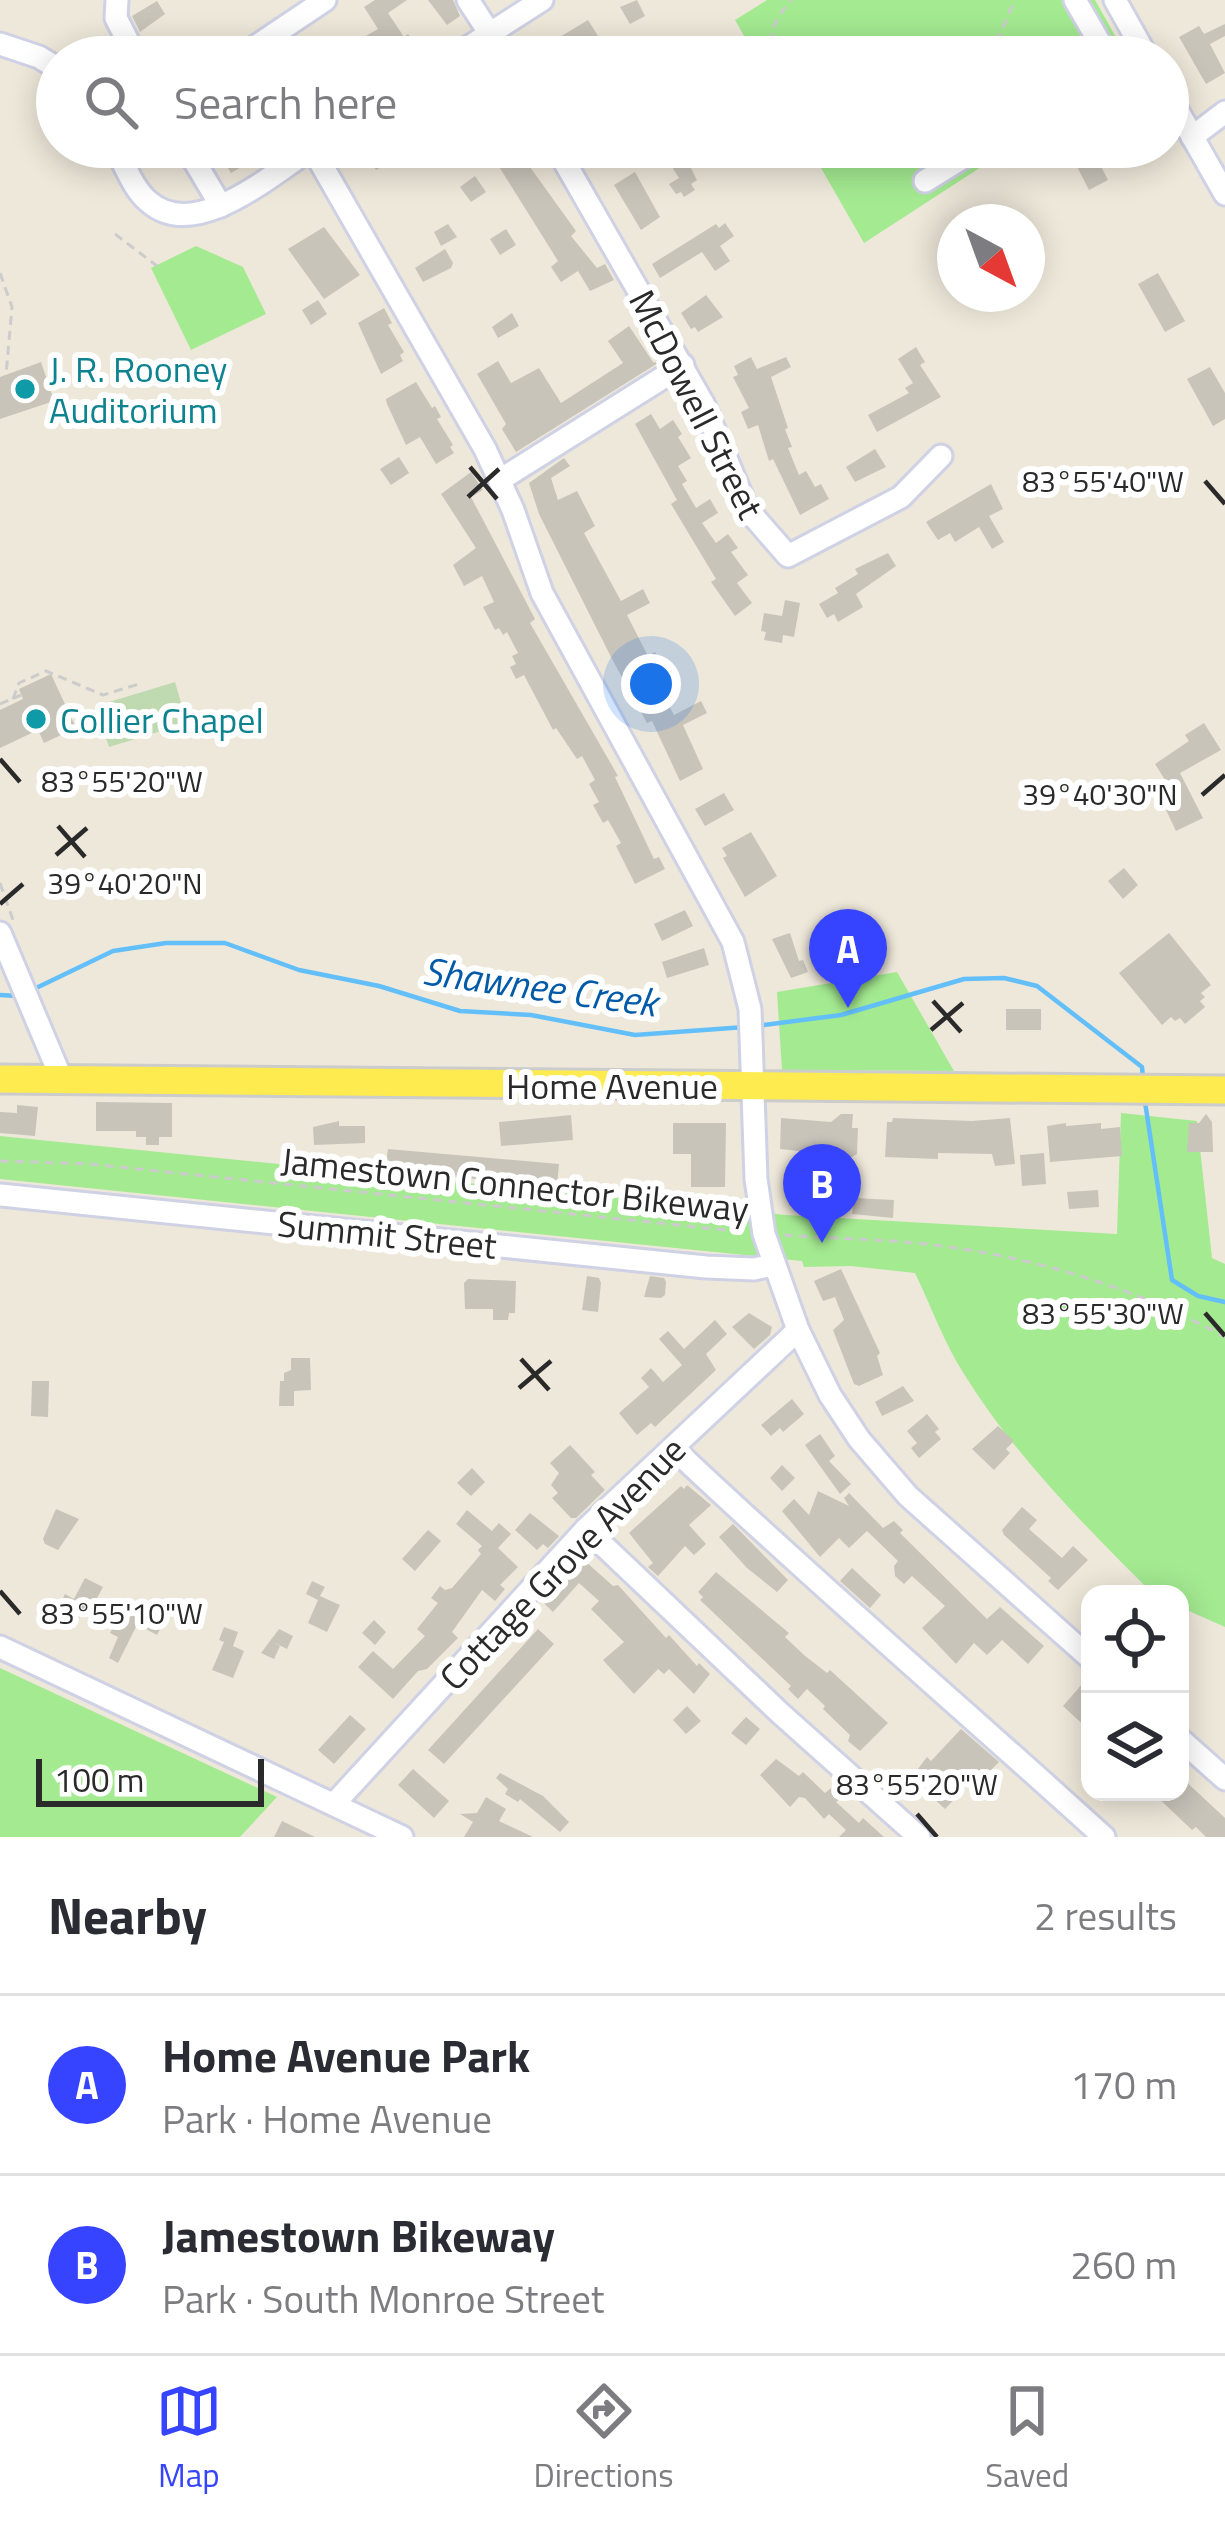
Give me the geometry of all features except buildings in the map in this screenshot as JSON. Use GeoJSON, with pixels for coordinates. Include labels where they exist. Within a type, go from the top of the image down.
{"type":"FeatureCollection","features":[{"type":"Feature","properties":{"kind":"main road","name":"Home Avenue"},"geometry":{"type":"LineString","coordinates":[[0,1079],[1225,1090]]}},
{"type":"Feature","properties":{"kind":"street"},"geometry":{"type":"LineString","coordinates":[[117,0],[116,19],[125,36]]}},
{"type":"Feature","properties":{"kind":"street"},"geometry":{"type":"LineString","coordinates":[[271,36],[325,0]]}},
{"type":"Feature","properties":{"kind":"street"},"geometry":{"type":"LineString","coordinates":[[468,0],[492,36]]}},
{"type":"Feature","properties":{"kind":"street"},"geometry":{"type":"LineString","coordinates":[[485,36],[542,0]]}},
{"type":"Feature","properties":{"kind":"street"},"geometry":{"type":"LineString","coordinates":[[1075,0],[1096,36]]}},
{"type":"Feature","properties":{"kind":"street"},"geometry":{"type":"LineString","coordinates":[[1115,0],[1130,36]]}},
{"type":"Feature","properties":{"kind":"street"},"geometry":{"type":"LineString","coordinates":[[0,44],[36,56]]}},
{"type":"Feature","properties":{"kind":"street"},"geometry":{"type":"LineString","coordinates":[[1192,137],[1225,112]]}},
{"type":"Feature","properties":{"kind":"street"},"geometry":{"type":"LineString","coordinates":[[1189,132],[1225,194]]}},
{"type":"Feature","properties":{"kind":"street"},"geometry":{"type":"LineString","coordinates":[[127,168],[140,192],[160,210],[196,216],[281,168]]}},
{"type":"Feature","properties":{"kind":"street"},"geometry":{"type":"LineString","coordinates":[[198,168],[221,206]]}},
{"type":"Feature","properties":{"kind":"street"},"geometry":{"type":"LineString","coordinates":[[324,168],[500,479],[542,593],[726,925],[750,1009],[756,1179],[764,1234],[798,1330],[838,1408],[892,1480],[1081,1650]]}},
{"type":"Feature","properties":{"kind":"street","name":"McDowell Street"},"geometry":{"type":"LineString","coordinates":[[568,168],[704,405],[742,501],[788,556],[901,497],[941,456]]}},
{"type":"Feature","properties":{"kind":"street"},"geometry":{"type":"LineString","coordinates":[[926,181],[947,168]]}},
{"type":"Feature","properties":{"kind":"street"},"geometry":{"type":"LineString","coordinates":[[500,479],[683,365]]}},
{"type":"Feature","properties":{"kind":"street"},"geometry":{"type":"LineString","coordinates":[[0,934],[62,1080]]}},
{"type":"Feature","properties":{"kind":"street","name":"Summit Street"},"geometry":{"type":"LineString","coordinates":[[0,1195],[706,1267],[773,1265]]}},
{"type":"Feature","properties":{"kind":"street","name":"Cottage Grove Avenue"},"geometry":{"type":"LineString","coordinates":[[334,1804],[586,1529],[798,1330]]}},
{"type":"Feature","properties":{"kind":"street"},"geometry":{"type":"LineString","coordinates":[[673,1448],[791,1560],[1105,1837]]}},
{"type":"Feature","properties":{"kind":"street"},"geometry":{"type":"LineString","coordinates":[[586,1529],[919,1837]]}},
{"type":"Feature","properties":{"kind":"street"},"geometry":{"type":"LineString","coordinates":[[0,1647],[402,1837]]}},
{"type":"Feature","properties":{"kind":"street"},"geometry":{"type":"LineString","coordinates":[[1189,1747],[1225,1779]]}},
{"type":"Feature","properties":{"kind":"path"},"geometry":{"type":"LineString","coordinates":[[770,36],[776,19],[792,0]]}},
{"type":"Feature","properties":{"kind":"path"},"geometry":{"type":"LineString","coordinates":[[999,36],[1015,0]]}},
{"type":"Feature","properties":{"kind":"path"},"geometry":{"type":"LineString","coordinates":[[115,234],[157,266]]}},
{"type":"Feature","properties":{"kind":"path"},"geometry":{"type":"LineString","coordinates":[[0,273],[13,307],[6,375]]}},
{"type":"Feature","properties":{"kind":"path"},"geometry":{"type":"LineString","coordinates":[[0,313],[13,307]]}},
{"type":"Feature","properties":{"kind":"path"},"geometry":{"type":"LineString","coordinates":[[13,699],[19,683],[46,671],[103,695],[139,684]]}},
{"type":"Feature","properties":{"kind":"path"},"geometry":{"type":"LineString","coordinates":[[0,704],[22,695]]}},
{"type":"Feature","properties":{"kind":"path","name":"Jamestown Connector Bikeway"},"geometry":{"type":"LineString","coordinates":[[0,1161],[90,1164],[764,1234],[940,1245],[1107,1283],[1225,1337]]}},
{"type":"Feature","properties":{"kind":"green space"},"geometry":{"type":"Polygon","coordinates":[[[767,0],[1095,0],[1115,36],[744,36],[735,20],[767,0]]]}},
{"type":"Feature","properties":{"kind":"green space"},"geometry":{"type":"Polygon","coordinates":[[[821,168],[980,168],[864,243],[821,168]]]}},
{"type":"Feature","properties":{"kind":"green space"},"geometry":{"type":"Polygon","coordinates":[[[196,246],[243,267],[266,314],[191,350],[151,268],[196,246]]]}},
{"type":"Feature","properties":{"kind":"green space"},"geometry":{"type":"Polygon","coordinates":[[[175,682],[187,723],[109,747],[96,706],[175,682]]]}},
{"type":"Feature","properties":{"kind":"green space"},"geometry":{"type":"Polygon","coordinates":[[[897,972],[954,1071],[782,1070],[777,992],[897,972]]]}},
{"type":"Feature","properties":{"kind":"green space"},"geometry":{"type":"Polygon","coordinates":[[[1121,1113],[1197,1121],[1212,1258],[1225,1264],[1225,1627],[1189,1611],[1189,1585],[1144,1585],[1052,1489],[964,1374],[915,1273],[804,1267],[802,1261],[0,1179],[0,1136],[786,1215],[1117,1234],[1121,1113]]]}},
{"type":"Feature","properties":{"kind":"green space"},"geometry":{"type":"Polygon","coordinates":[[[0,1668],[277,1797],[240,1837],[0,1837],[0,1668]]]}},
{"type":"Feature","properties":{"kind":"waterway","name":"Shawnee Creek"},"geometry":{"type":"LineString","coordinates":[[34,989],[113,951],[166,943],[225,943],[299,970],[379,986],[460,1011],[531,1015],[635,1035],[745,1027]]}},
{"type":"Feature","properties":{"kind":"waterway","name":"Shawnee Creek"},"geometry":{"type":"LineString","coordinates":[[756,1026],[841,1015],[964,979],[1004,978],[1037,986],[1142,1067],[1143,1079]]}},
{"type":"Feature","properties":{"kind":"waterway","name":"Shawnee Creek"},"geometry":{"type":"LineString","coordinates":[[0,995],[18,996]]}},
{"type":"Feature","properties":{"kind":"waterway","name":"Shawnee Creek"},"geometry":{"type":"LineString","coordinates":[[1145,1102],[1172,1280],[1198,1296],[1225,1302]]}},
{"type":"Feature","properties":{"kind":"place","name":"J. R. Rooney Auditorium"},"geometry":{"type":"Point","coordinates":[25,389]}},
{"type":"Feature","properties":{"kind":"place","name":"Collier Chapel"},"geometry":{"type":"Point","coordinates":[36,719]}},
{"type":"Feature","properties":{"kind":"place","name":"Home Avenue Park"},"geometry":{"type":"Point","coordinates":[848,1008]}},
{"type":"Feature","properties":{"kind":"place","name":"Jamestown Bikeway"},"geometry":{"type":"Point","coordinates":[822,1243]}}]}
